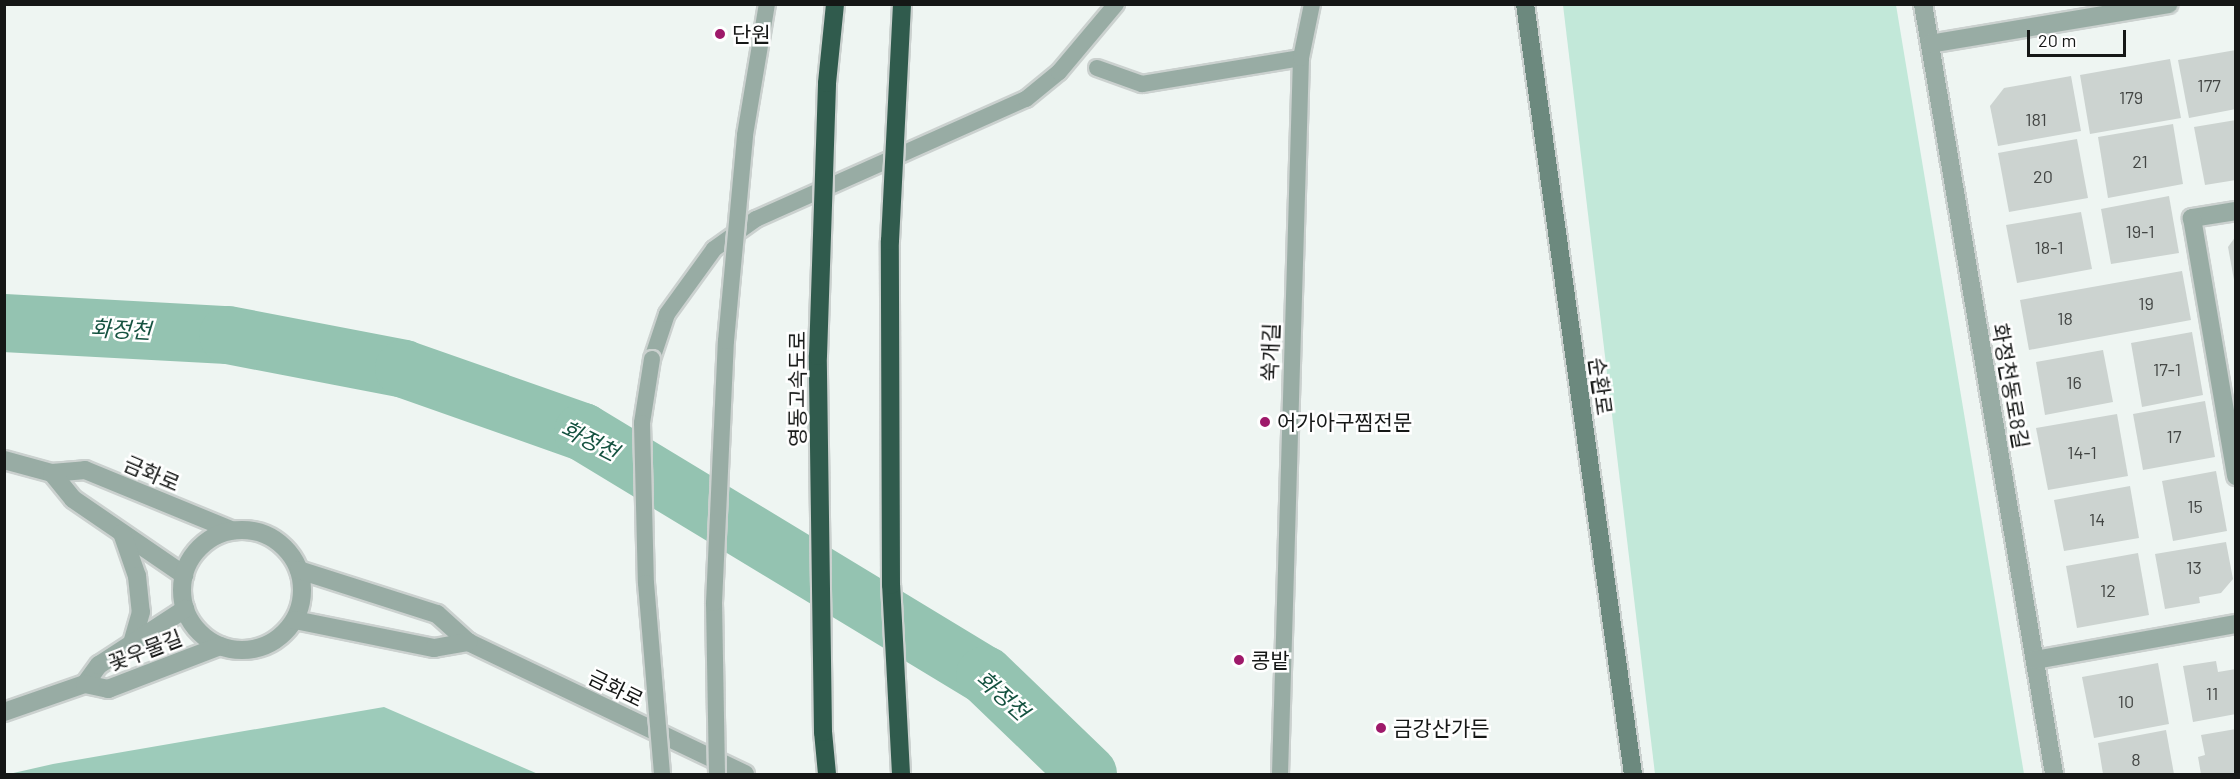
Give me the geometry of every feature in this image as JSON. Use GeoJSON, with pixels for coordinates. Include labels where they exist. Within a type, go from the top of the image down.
{"type":"FeatureCollection","features":[{"type":"Feature","properties":{"kind":"highway","name":"영동고속도로"},"geometry":{"type":"LineString","coordinates":[[827,774],[823,732],[818,356],[827,83],[835,4]]}},
{"type":"Feature","properties":{"kind":"highway"},"geometry":{"type":"LineString","coordinates":[[900,774],[891,585],[890,242],[902,4]]}},
{"type":"Feature","properties":{"kind":"main road","name":"순환로"},"geometry":{"type":"LineString","coordinates":[[1525,4],[1633,774]]}},
{"type":"Feature","properties":{"kind":"street","name":"화정천동로8길"},"geometry":{"type":"LineString","coordinates":[[1923,4],[2054,774]]}},
{"type":"Feature","properties":{"kind":"street"},"geometry":{"type":"LineString","coordinates":[[1930,44],[2169,4]]}},
{"type":"Feature","properties":{"kind":"street"},"geometry":{"type":"LineString","coordinates":[[2235,211],[2192,218],[2235,476]]}},
{"type":"Feature","properties":{"kind":"street","name":"금화로"},"geometry":{"type":"LineString","coordinates":[[4,460],[52,473],[86,470],[231,530]]}},
{"type":"Feature","properties":{"kind":"street"},"geometry":{"type":"LineString","coordinates":[[52,473],[73,499],[184,575]]}},
{"type":"Feature","properties":{"kind":"street"},"geometry":{"type":"LineString","coordinates":[[231,530],[265,533],[291,555],[299,570],[301,604],[295,620],[284,634],[262,646],[237,650],[220,646],[205,638],[185,609],[184,575],[200,546],[231,530]]}},
{"type":"Feature","properties":{"kind":"street"},"geometry":{"type":"LineString","coordinates":[[122,533],[137,576],[141,612],[132,644]]}},
{"type":"Feature","properties":{"kind":"street","name":"금화로"},"geometry":{"type":"LineString","coordinates":[[299,570],[437,614],[468,642],[745,774]]}},
{"type":"Feature","properties":{"kind":"street","name":"꽃우물길"},"geometry":{"type":"LineString","coordinates":[[86,684],[99,665],[185,609]]}},
{"type":"Feature","properties":{"kind":"street"},"geometry":{"type":"LineString","coordinates":[[295,620],[434,648],[468,642]]}},
{"type":"Feature","properties":{"kind":"street"},"geometry":{"type":"LineString","coordinates":[[2035,660],[2235,624]]}},
{"type":"Feature","properties":{"kind":"street","name":"꽃우물길"},"geometry":{"type":"LineString","coordinates":[[4,712],[86,684],[108,688],[220,646]]}},
{"type":"Feature","properties":{"kind":"lane"},"geometry":{"type":"LineString","coordinates":[[717,774],[714,603],[726,341],[745,135],[767,4]]}},
{"type":"Feature","properties":{"kind":"lane"},"geometry":{"type":"LineString","coordinates":[[662,774],[646,583],[642,423],[652,358],[667,314],[714,249],[756,219],[1026,99],[1059,72],[1116,4]]}},
{"type":"Feature","properties":{"kind":"lane","name":"쑥개길"},"geometry":{"type":"LineString","coordinates":[[1280,774],[1301,58],[1312,4]]}},
{"type":"Feature","properties":{"kind":"lane"},"geometry":{"type":"LineString","coordinates":[[1097,68],[1142,84],[1301,58]]}},
{"type":"Feature","properties":{"kind":"green space"},"geometry":{"type":"Polygon","coordinates":[[[1563,5],[1896,5],[2024,774],[1655,774],[1563,5]]]}},
{"type":"Feature","properties":{"kind":"green space"},"geometry":{"type":"Polygon","coordinates":[[[384,707],[538,774],[9,774],[53,764],[384,707]]]}},
{"type":"Feature","properties":{"kind":"building"},"geometry":{"type":"Polygon","coordinates":[[[2236,50],[2236,109],[2189,118],[2178,60],[2236,50]]]}},
{"type":"Feature","properties":{"kind":"building"},"geometry":{"type":"Polygon","coordinates":[[[2170,59],[2181,118],[2090,134],[2080,75],[2170,59]]]}},
{"type":"Feature","properties":{"kind":"building"},"geometry":{"type":"Polygon","coordinates":[[[2071,76],[2081,131],[1998,146],[1990,106],[2004,88],[2071,76]]]}},
{"type":"Feature","properties":{"kind":"building"},"geometry":{"type":"Polygon","coordinates":[[[2236,120],[2236,180],[2205,185],[2194,127],[2236,120]]]}},
{"type":"Feature","properties":{"kind":"building"},"geometry":{"type":"Polygon","coordinates":[[[2173,124],[2183,184],[2108,198],[2098,137],[2173,124]]]}},
{"type":"Feature","properties":{"kind":"building"},"geometry":{"type":"Polygon","coordinates":[[[2077,139],[2088,198],[2009,212],[1998,153],[2077,139]]]}},
{"type":"Feature","properties":{"kind":"building"},"geometry":{"type":"Polygon","coordinates":[[[2169,196],[2179,253],[2111,264],[2101,209],[2169,196]]]}},
{"type":"Feature","properties":{"kind":"building"},"geometry":{"type":"Polygon","coordinates":[[[2081,212],[2092,269],[2017,283],[2006,225],[2081,212]]]}},
{"type":"Feature","properties":{"kind":"building"},"geometry":{"type":"Polygon","coordinates":[[[2236,236],[2236,280],[2234,280],[2228,247],[2236,236]]]}},
{"type":"Feature","properties":{"kind":"building"},"geometry":{"type":"Polygon","coordinates":[[[2182,271],[2191,320],[2029,350],[2020,300],[2182,271]]]}},
{"type":"Feature","properties":{"kind":"building"},"geometry":{"type":"Polygon","coordinates":[[[2192,332],[2203,395],[2142,407],[2131,343],[2192,332]]]}},
{"type":"Feature","properties":{"kind":"building"},"geometry":{"type":"Polygon","coordinates":[[[2103,350],[2113,402],[2045,415],[2036,362],[2103,350]]]}},
{"type":"Feature","properties":{"kind":"building"},"geometry":{"type":"Polygon","coordinates":[[[2205,401],[2215,457],[2143,470],[2133,414],[2205,401]]]}},
{"type":"Feature","properties":{"kind":"building"},"geometry":{"type":"Polygon","coordinates":[[[2117,414],[2128,476],[2048,490],[2036,428],[2117,414]]]}},
{"type":"Feature","properties":{"kind":"building"},"geometry":{"type":"Polygon","coordinates":[[[2216,471],[2227,531],[2173,541],[2162,481],[2216,471]]]}},
{"type":"Feature","properties":{"kind":"building"},"geometry":{"type":"Polygon","coordinates":[[[2130,486],[2139,538],[2064,551],[2054,500],[2130,486]]]}},
{"type":"Feature","properties":{"kind":"building"},"geometry":{"type":"Polygon","coordinates":[[[2226,542],[2233,579],[2221,593],[2199,597],[2200,603],[2165,609],[2155,554],[2226,542]]]}},
{"type":"Feature","properties":{"kind":"building"},"geometry":{"type":"Polygon","coordinates":[[[2138,553],[2149,615],[2077,628],[2066,566],[2138,553]]]}},
{"type":"Feature","properties":{"kind":"building"},"geometry":{"type":"Polygon","coordinates":[[[2216,661],[2218,672],[2236,669],[2236,714],[2193,722],[2183,666],[2216,661]]]}},
{"type":"Feature","properties":{"kind":"building"},"geometry":{"type":"Polygon","coordinates":[[[2158,663],[2169,724],[2094,738],[2082,677],[2158,663]]]}},
{"type":"Feature","properties":{"kind":"building"},"geometry":{"type":"Polygon","coordinates":[[[2236,729],[2236,774],[2201,774],[2198,757],[2205,755],[2201,735],[2236,729]]]}},
{"type":"Feature","properties":{"kind":"building"},"geometry":{"type":"Polygon","coordinates":[[[2166,730],[2174,774],[2103,774],[2098,743],[2166,730]]]}},
{"type":"Feature","properties":{"kind":"waterway","name":"화정천"},"geometry":{"type":"LineString","coordinates":[[4,323],[228,335],[404,369],[583,432],[985,675],[1088,774]]}},
{"type":"Feature","properties":{"kind":"place","name":"단원"},"geometry":{"type":"Point","coordinates":[720,34]}},
{"type":"Feature","properties":{"kind":"place","name":"어가아구찜전문"},"geometry":{"type":"Point","coordinates":[1265,422]}},
{"type":"Feature","properties":{"kind":"place","name":"콩밭"},"geometry":{"type":"Point","coordinates":[1239,660]}},
{"type":"Feature","properties":{"kind":"place","name":"금강산가든"},"geometry":{"type":"Point","coordinates":[1381,728]}}]}
